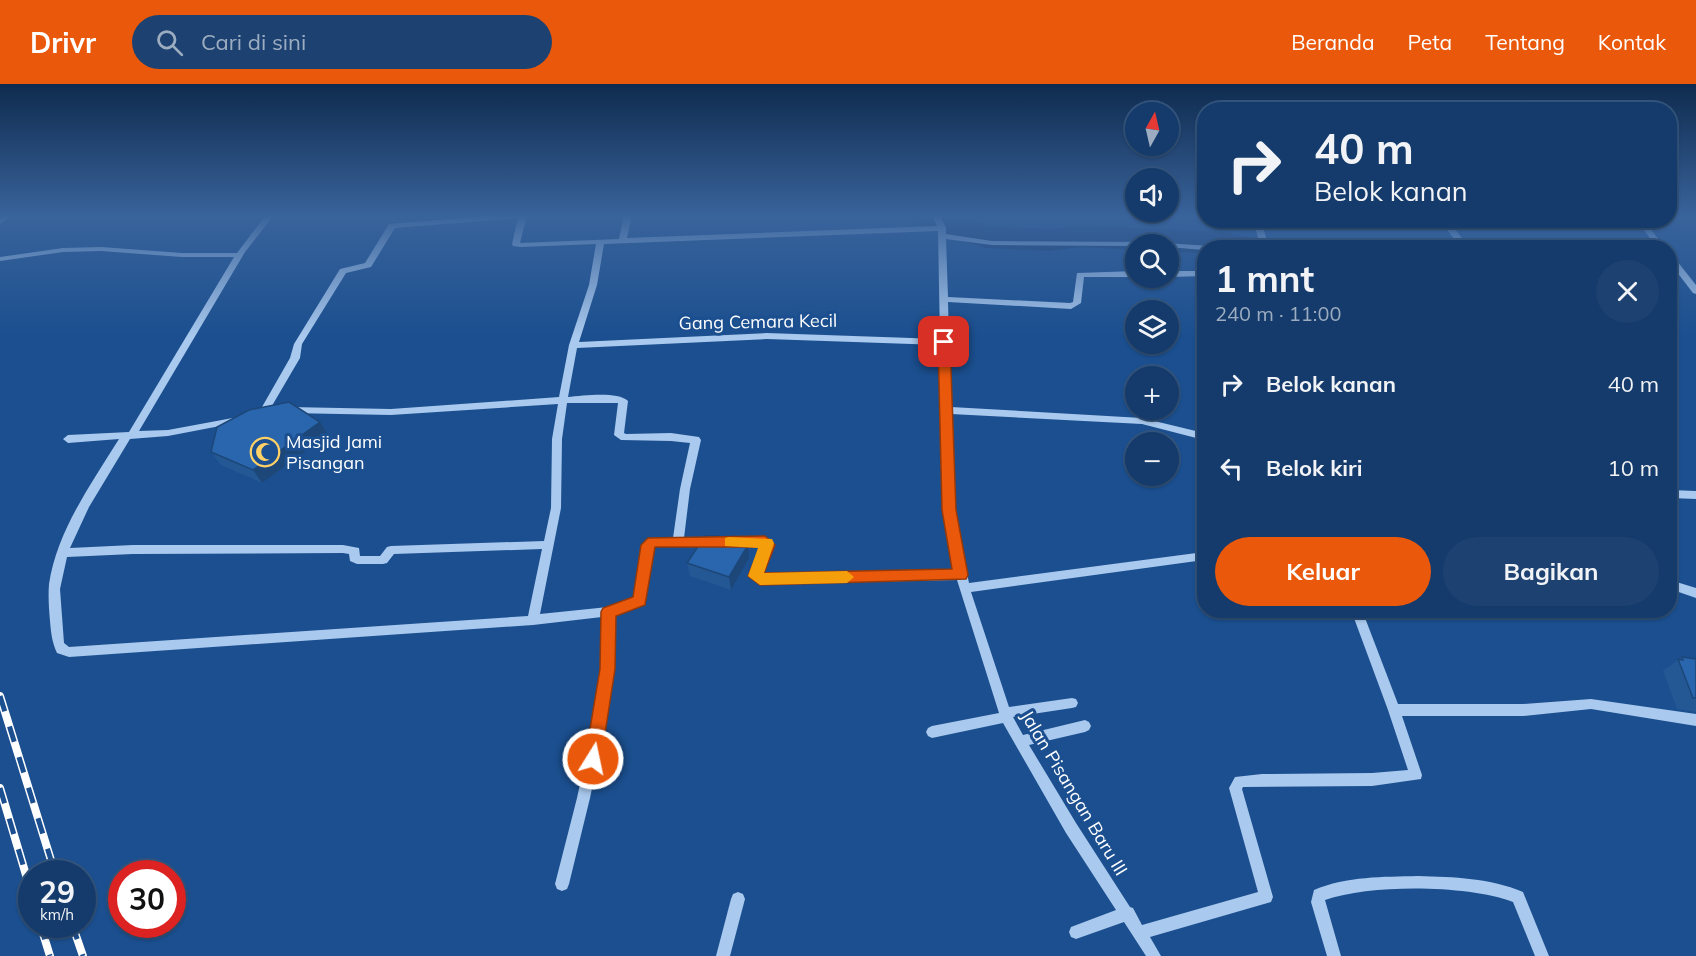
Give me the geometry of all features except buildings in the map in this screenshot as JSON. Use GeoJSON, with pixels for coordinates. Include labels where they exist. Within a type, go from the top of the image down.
{"type":"FeatureCollection","features":[{"type":"Feature","properties":{"kind":"street"},"geometry":{"type":"LineString","coordinates":[[0,259],[23,256]]}},
{"type":"Feature","properties":{"kind":"street"},"geometry":{"type":"LineString","coordinates":[[240,256],[130,435],[104,473],[63,553],[55,584],[58,643],[61,649],[69,652],[532,620],[608,612],[639,601],[648,545],[653,542],[765,542],[768,545],[756,576],[760,579],[960,575]]}},
{"type":"Feature","properties":{"kind":"street"},"geometry":{"type":"LineString","coordinates":[[263,414],[295,358],[298,344],[343,271],[368,265],[374,256]]}},
{"type":"Feature","properties":{"kind":"street"},"geometry":{"type":"LineString","coordinates":[[532,620],[546,545],[556,508],[557,439],[563,400],[573,345],[593,285],[598,256]]}},
{"type":"Feature","properties":{"kind":"street","name":"Jalan Pisangan Baru III"},"geometry":{"type":"LineString","coordinates":[[942,256],[949,510],[960,575],[1005,715],[1071,828],[1154,956]]}},
{"type":"Feature","properties":{"kind":"street"},"geometry":{"type":"LineString","coordinates":[[1677,267],[1696,291]]}},
{"type":"Feature","properties":{"kind":"street"},"geometry":{"type":"LineString","coordinates":[[944,299],[1071,306],[1077,303],[1080,275],[1125,274]]}},
{"type":"Feature","properties":{"kind":"street"},"geometry":{"type":"LineString","coordinates":[[1179,274],[1197,274]]}},
{"type":"Feature","properties":{"kind":"street"},"geometry":{"type":"LineString","coordinates":[[1685,277],[1696,278]]}},
{"type":"Feature","properties":{"kind":"street","name":"Gang Cemara Kecil"},"geometry":{"type":"LineString","coordinates":[[573,345],[767,336],[944,342]]}},
{"type":"Feature","properties":{"kind":"street"},"geometry":{"type":"LineString","coordinates":[[68,439],[200,429],[263,414],[296,410],[391,412],[563,400],[618,399],[623,401],[619,435],[624,438],[682,437],[696,440],[685,489],[678,543]]}},
{"type":"Feature","properties":{"kind":"street"},"geometry":{"type":"LineString","coordinates":[[945,410],[1120,419],[1152,423],[1197,434]]}},
{"type":"Feature","properties":{"kind":"street"},"geometry":{"type":"LineString","coordinates":[[1677,494],[1696,495]]}},
{"type":"Feature","properties":{"kind":"street"},"geometry":{"type":"LineString","coordinates":[[63,553],[198,547],[264,552],[343,549],[355,551],[354,558],[357,560],[383,560],[392,550],[546,545]]}},
{"type":"Feature","properties":{"kind":"street"},"geometry":{"type":"LineString","coordinates":[[964,588],[1197,557]]}},
{"type":"Feature","properties":{"kind":"street"},"geometry":{"type":"LineString","coordinates":[[1677,587],[1696,593]]}},
{"type":"Feature","properties":{"kind":"street"},"geometry":{"type":"LineString","coordinates":[[562,884],[590,775],[602,713],[608,669],[608,612]]}},
{"type":"Feature","properties":{"kind":"street"},"geometry":{"type":"LineString","coordinates":[[1141,933],[1266,897],[1236,788],[1240,782],[1270,779],[1349,781],[1416,775],[1359,618]]}},
{"type":"Feature","properties":{"kind":"street"},"geometry":{"type":"LineString","coordinates":[[932,732],[1072,702]]}},
{"type":"Feature","properties":{"kind":"street"},"geometry":{"type":"LineString","coordinates":[[1394,710],[1523,710],[1591,704],[1696,720]]}},
{"type":"Feature","properties":{"kind":"street"},"geometry":{"type":"LineString","coordinates":[[1020,741],[1085,726]]}},
{"type":"Feature","properties":{"kind":"street"},"geometry":{"type":"LineString","coordinates":[[1335,956],[1318,902],[1319,895],[1348,887],[1419,883],[1471,886],[1518,897],[1542,956]]}},
{"type":"Feature","properties":{"kind":"street"},"geometry":{"type":"LineString","coordinates":[[723,956],[738,899]]}},
{"type":"Feature","properties":{"kind":"street"},"geometry":{"type":"LineString","coordinates":[[1076,932],[1128,913]]}},
{"type":"Feature","properties":{"kind":"railway"},"geometry":{"type":"LineString","coordinates":[[0,696],[51,860]]}},
{"type":"Feature","properties":{"kind":"railway"},"geometry":{"type":"LineString","coordinates":[[0,788],[22,860]]}},
{"type":"Feature","properties":{"kind":"railway"},"geometry":{"type":"LineString","coordinates":[[44,938],[50,956]]}},
{"type":"Feature","properties":{"kind":"railway"},"geometry":{"type":"LineString","coordinates":[[77,938],[83,956]]}},
{"type":"Feature","properties":{"kind":"slow traffic"},"geometry":{"type":"LineString","coordinates":[[729,542],[767,543],[756,576],[760,579],[847,577]]}},
{"type":"Feature","properties":{"kind":"place","name":"Masjid Jami Pisangan"},"geometry":{"type":"Point","coordinates":[265,452]}},
{"type":"Feature","properties":{"kind":"route"},"geometry":{"type":"LineString","coordinates":[[593,759],[608,669],[608,612],[639,601],[648,545],[653,542],[765,542],[768,545],[756,576],[760,579],[960,575],[949,510],[944,342]]}}]}
